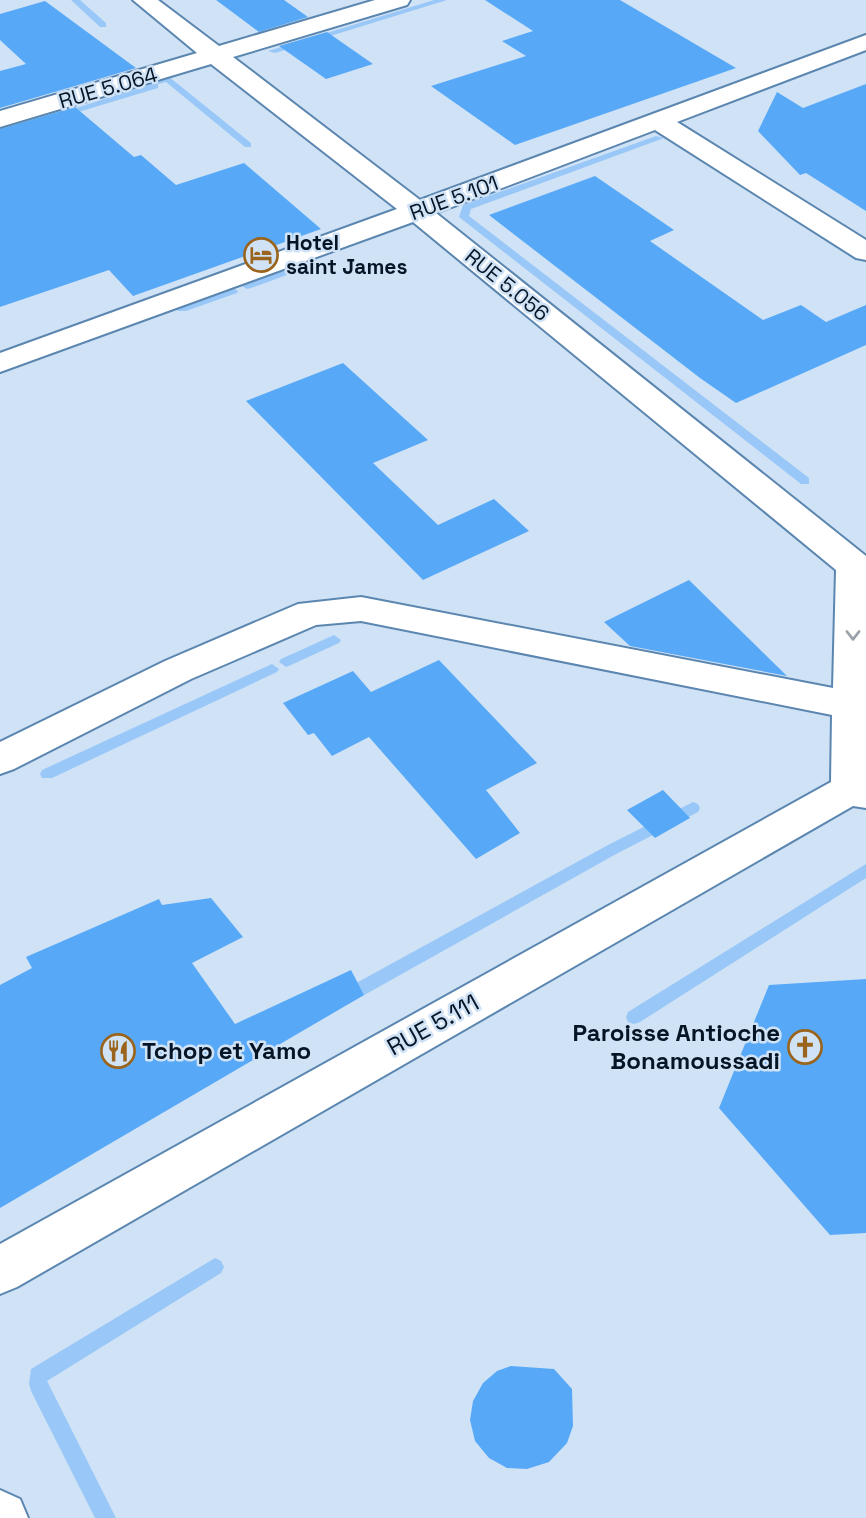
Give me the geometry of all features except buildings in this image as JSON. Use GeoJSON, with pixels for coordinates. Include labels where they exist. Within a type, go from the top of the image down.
{"type":"FeatureCollection","features":[{"type":"Feature","properties":{"kind":"street","name":"RUE 5.056"},"geometry":{"type":"LineString","coordinates":[[144,0],[417,211],[862,570]]}},
{"type":"Feature","properties":{"kind":"street","name":"RUE 5.064"},"geometry":{"type":"LineString","coordinates":[[0,119],[399,0]]}},
{"type":"Feature","properties":{"kind":"street","name":"RUE 5.101"},"geometry":{"type":"LineString","coordinates":[[0,363],[417,211],[866,42]]}},
{"type":"Feature","properties":{"kind":"street"},"geometry":{"type":"LineString","coordinates":[[658,121],[866,252]]}},
{"type":"Feature","properties":{"kind":"street"},"geometry":{"type":"LineString","coordinates":[[861,788],[852,705],[862,570]]}},
{"type":"Feature","properties":{"kind":"street"},"geometry":{"type":"LineString","coordinates":[[0,759],[178,670],[311,612],[361,609],[852,705]]}},
{"type":"Feature","properties":{"kind":"street","name":"RUE 5.111"},"geometry":{"type":"LineString","coordinates":[[0,1270],[861,788]]}},
{"type":"Feature","properties":{"kind":"waterway"},"geometry":{"type":"LineString","coordinates":[[75,0],[103,25]]}},
{"type":"Feature","properties":{"kind":"waterway"},"geometry":{"type":"LineString","coordinates":[[272,51],[443,0]]}},
{"type":"Feature","properties":{"kind":"waterway"},"geometry":{"type":"LineString","coordinates":[[62,114],[155,86],[151,83],[168,79],[248,145]]}},
{"type":"Feature","properties":{"kind":"waterway"},"geometry":{"type":"LineString","coordinates":[[659,138],[466,207],[464,217],[805,481]]}},
{"type":"Feature","properties":{"kind":"waterway"},"geometry":{"type":"LineString","coordinates":[[247,286],[313,262]]}},
{"type":"Feature","properties":{"kind":"waterway"},"geometry":{"type":"LineString","coordinates":[[182,309],[233,291]]}},
{"type":"Feature","properties":{"kind":"waterway"},"geometry":{"type":"LineString","coordinates":[[286,662],[334,640]]}},
{"type":"Feature","properties":{"kind":"waterway"},"geometry":{"type":"LineString","coordinates":[[47,774],[272,669]]}},
{"type":"Feature","properties":{"kind":"waterway"},"geometry":{"type":"LineString","coordinates":[[344,998],[613,849],[693,808]]}},
{"type":"Feature","properties":{"kind":"waterway"},"geometry":{"type":"LineString","coordinates":[[634,1017],[866,870]]}},
{"type":"Feature","properties":{"kind":"waterway"},"geometry":{"type":"LineString","coordinates":[[106,1518],[38,1384],[38,1376],[215,1267]]}},
{"type":"Feature","properties":{"kind":"place","name":"Hotel saint James"},"geometry":{"type":"Point","coordinates":[261,255]}},
{"type":"Feature","properties":{"kind":"place","name":"Paroisse Antioche Bonamoussadi"},"geometry":{"type":"Point","coordinates":[805,1047]}},
{"type":"Feature","properties":{"kind":"place","name":"Tchop et Yamo"},"geometry":{"type":"Point","coordinates":[118,1051]}}]}
